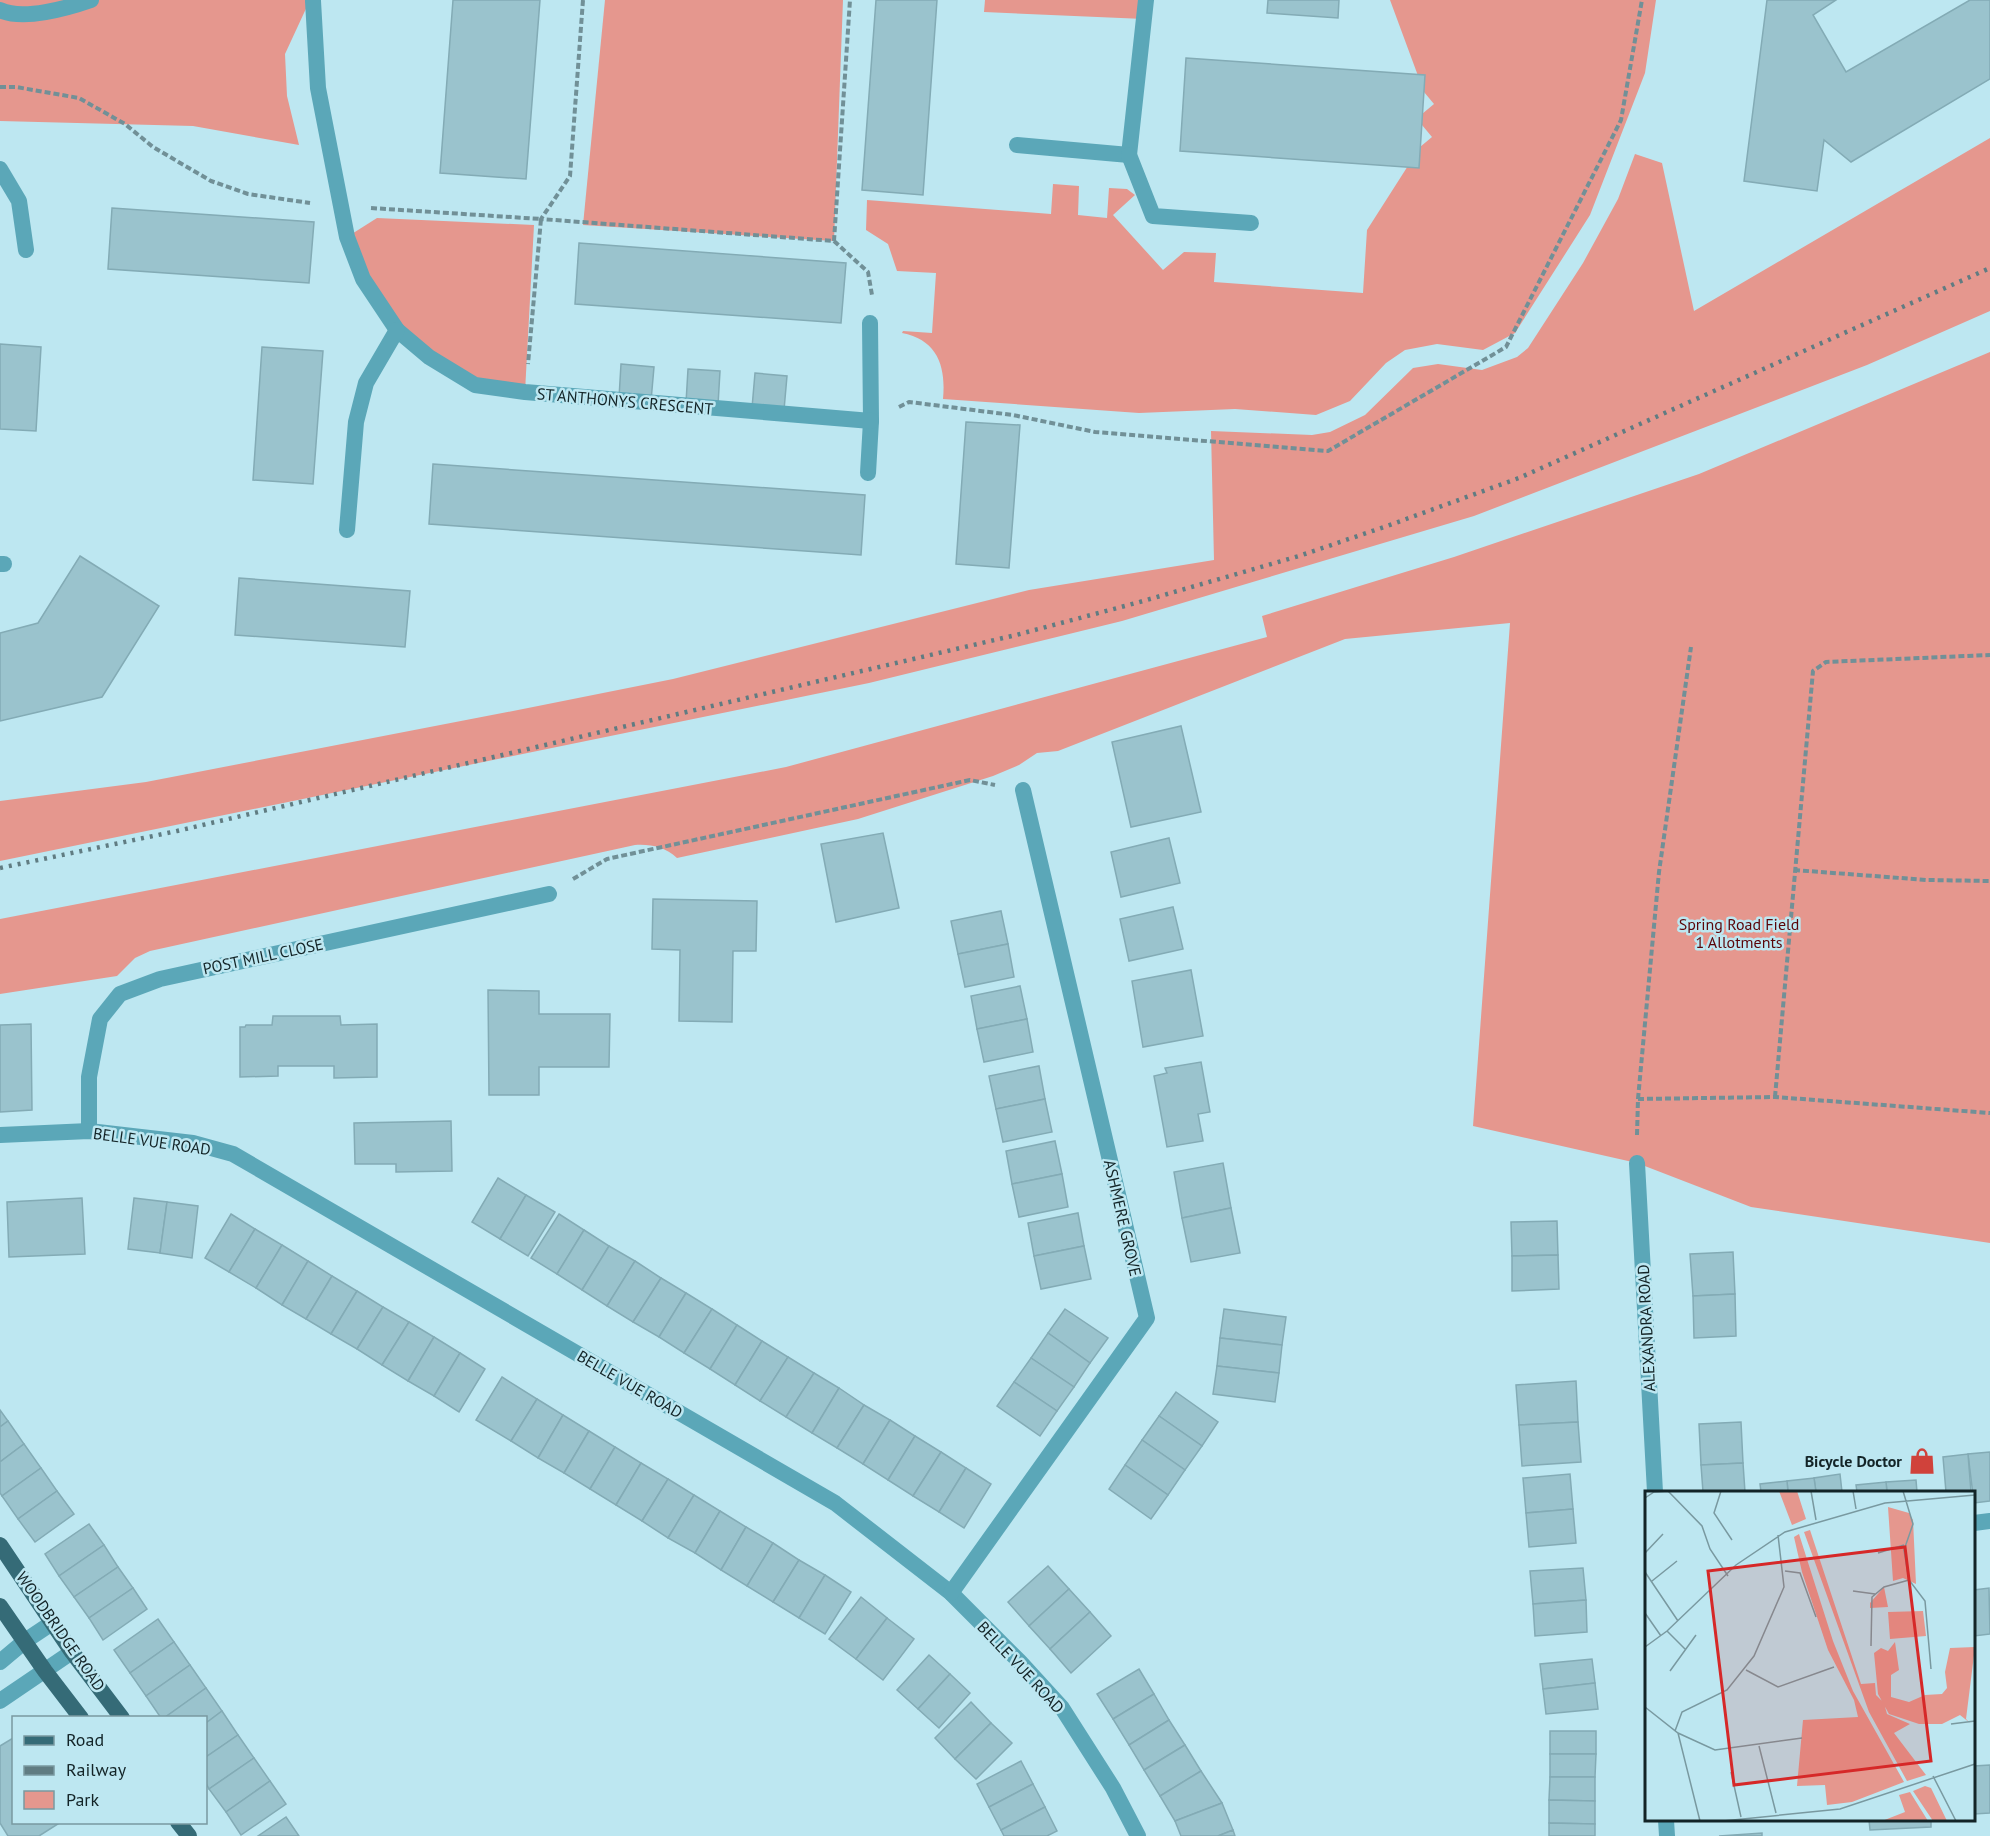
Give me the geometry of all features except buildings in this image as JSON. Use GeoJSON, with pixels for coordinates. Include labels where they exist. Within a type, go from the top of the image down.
{"type":"FeatureCollection","features":[{"type":"Feature","properties":{"kind":"main road","name":"WOODBRIDGE ROAD"},"geometry":{"type":"LineString","coordinates":[[0,1545],[72,1652],[120,1716]]}},
{"type":"Feature","properties":{"kind":"main road","name":"WOODBRIDGE ROAD"},"geometry":{"type":"LineString","coordinates":[[0,1606],[79,1716]]}},
{"type":"Feature","properties":{"kind":"main road"},"geometry":{"type":"LineString","coordinates":[[180,1824],[189,1836]]}},
{"type":"Feature","properties":{"kind":"street"},"geometry":{"type":"LineString","coordinates":[[0,10],[29,14],[72,7],[91,0]]}},
{"type":"Feature","properties":{"kind":"street","name":"ST ANTHONYS CRESCENT"},"geometry":{"type":"LineString","coordinates":[[312,0],[318,88],[346,237],[363,279],[397,330],[429,357],[475,385],[525,392],[871,421]]}},
{"type":"Feature","properties":{"kind":"street"},"geometry":{"type":"LineString","coordinates":[[1146,0],[1129,155],[1153,216],[1251,224]]}},
{"type":"Feature","properties":{"kind":"street"},"geometry":{"type":"LineString","coordinates":[[1017,145],[1129,155]]}},
{"type":"Feature","properties":{"kind":"street"},"geometry":{"type":"LineString","coordinates":[[0,169],[19,201],[26,250]]}},
{"type":"Feature","properties":{"kind":"street"},"geometry":{"type":"LineString","coordinates":[[868,473],[871,421],[870,323]]}},
{"type":"Feature","properties":{"kind":"street"},"geometry":{"type":"LineString","coordinates":[[347,530],[356,422],[366,382],[397,330]]}},
{"type":"Feature","properties":{"kind":"street","name":"ASHMERE GROVE"},"geometry":{"type":"LineString","coordinates":[[951,1593],[1147,1318],[1023,789]]}},
{"type":"Feature","properties":{"kind":"street","name":"POST MILL CLOSE"},"geometry":{"type":"LineString","coordinates":[[89,1131],[89,1077],[100,1019],[120,994],[160,979],[549,894]]}},
{"type":"Feature","properties":{"kind":"street","name":"BELLE VUE ROAD"},"geometry":{"type":"LineString","coordinates":[[0,1135],[89,1131],[193,1143],[232,1154],[835,1503],[951,1593],[1062,1708],[1113,1788],[1138,1836]]}},
{"type":"Feature","properties":{"kind":"street","name":"ALEXANDRA ROAD"},"geometry":{"type":"LineString","coordinates":[[1637,1163],[1655,1491]]}},
{"type":"Feature","properties":{"kind":"street"},"geometry":{"type":"LineString","coordinates":[[1975,1523],[1990,1521]]}},
{"type":"Feature","properties":{"kind":"street"},"geometry":{"type":"LineString","coordinates":[[0,1662],[25,1641],[52,1623]]}},
{"type":"Feature","properties":{"kind":"street"},"geometry":{"type":"LineString","coordinates":[[0,1701],[72,1652]]}},
{"type":"Feature","properties":{"kind":"street"},"geometry":{"type":"LineString","coordinates":[[1666,1821],[1667,1836]]}},
{"type":"Feature","properties":{"kind":"path"},"geometry":{"type":"LineString","coordinates":[[525,392],[541,219],[570,176],[583,0]]}},
{"type":"Feature","properties":{"kind":"path"},"geometry":{"type":"LineString","coordinates":[[834,241],[850,0]]}},
{"type":"Feature","properties":{"kind":"path"},"geometry":{"type":"LineString","coordinates":[[871,421],[909,402],[1013,415],[1095,432],[1328,451],[1506,347],[1621,120],[1642,0]]}},
{"type":"Feature","properties":{"kind":"path"},"geometry":{"type":"LineString","coordinates":[[0,87],[16,87],[80,98],[125,124],[153,147],[211,181],[248,194],[283,201],[834,241],[867,272],[872,293],[870,323]]}},
{"type":"Feature","properties":{"kind":"path"},"geometry":{"type":"LineString","coordinates":[[1637,1163],[1638,1099],[1659,872],[1691,647]]}},
{"type":"Feature","properties":{"kind":"path"},"geometry":{"type":"LineString","coordinates":[[1774,1097],[1813,671],[1826,662],[1990,655]]}},
{"type":"Feature","properties":{"kind":"path"},"geometry":{"type":"LineString","coordinates":[[549,894],[607,859],[970,780],[1023,789]]}},
{"type":"Feature","properties":{"kind":"path"},"geometry":{"type":"LineString","coordinates":[[1794,870],[1928,880],[1990,881]]}},
{"type":"Feature","properties":{"kind":"path"},"geometry":{"type":"LineString","coordinates":[[1638,1099],[1774,1097],[1990,1113]]}},
{"type":"Feature","properties":{"kind":"green space"},"geometry":{"type":"Polygon","coordinates":[[[0,0],[310,0],[285,54],[287,96],[299,145],[193,126],[0,121],[0,0]]]}},
{"type":"Feature","properties":{"kind":"green space"},"geometry":{"type":"Polygon","coordinates":[[[605,0],[843,0],[834,241],[583,225],[605,0]]]}},
{"type":"Feature","properties":{"kind":"green space"},"geometry":{"type":"Polygon","coordinates":[[[985,0],[1146,0],[1144,19],[984,12],[985,0]]]}},
{"type":"Feature","properties":{"kind":"green space"},"geometry":{"type":"Polygon","coordinates":[[[1390,0],[1656,0],[1645,73],[1590,215],[1515,333],[1483,350],[1437,344],[1405,350],[1386,363],[1350,401],[1316,415],[1235,409],[1139,413],[943,399],[943,376],[937,357],[924,342],[902,333],[903,331],[932,333],[936,273],[897,271],[888,244],[866,230],[867,200],[1051,214],[1053,184],[1079,186],[1078,215],[1107,218],[1109,188],[1127,189],[1135,195],[1113,215],[1163,270],[1184,252],[1216,253],[1214,282],[1363,293],[1367,230],[1420,147],[1432,137],[1422,125],[1422,114],[1434,104],[1424,92],[1390,0]]]}},
{"type":"Feature","properties":{"kind":"green space"},"geometry":{"type":"Polygon","coordinates":[[[1990,138],[1990,311],[1867,365],[1474,516],[1122,621],[869,683],[0,861],[0,801],[146,782],[513,711],[673,679],[1029,590],[1214,560],[1211,431],[1312,435],[1330,432],[1365,415],[1413,368],[1438,364],[1482,370],[1517,357],[1528,348],[1583,263],[1618,199],[1635,154],[1662,163],[1694,311],[1990,138]]]}},
{"type":"Feature","properties":{"kind":"green space"},"geometry":{"type":"Polygon","coordinates":[[[377,218],[534,225],[525,392],[475,385],[397,330],[347,237],[377,218]]]}},
{"type":"Feature","properties":{"kind":"green space","name":"Spring Road Field 1 Allotments"},"geometry":{"type":"Polygon","coordinates":[[[1990,352],[1990,1243],[1751,1207],[1637,1163],[1473,1126],[1510,623],[1345,639],[1058,751],[1037,753],[1019,765],[993,776],[858,819],[677,858],[658,847],[635,845],[150,951],[135,958],[117,976],[0,994],[0,919],[786,767],[1267,637],[1262,616],[1454,557],[1699,474],[1990,352]]]}},
{"type":"Feature","properties":{"kind":"railway"},"geometry":{"type":"LineString","coordinates":[[0,868],[177,831],[1016,635],[1299,556],[1519,478],[1990,268]]}},
{"type":"Feature","properties":{"kind":"place","name":"Bicycle Doctor"},"geometry":{"type":"Point","coordinates":[1922,1461]}}]}
